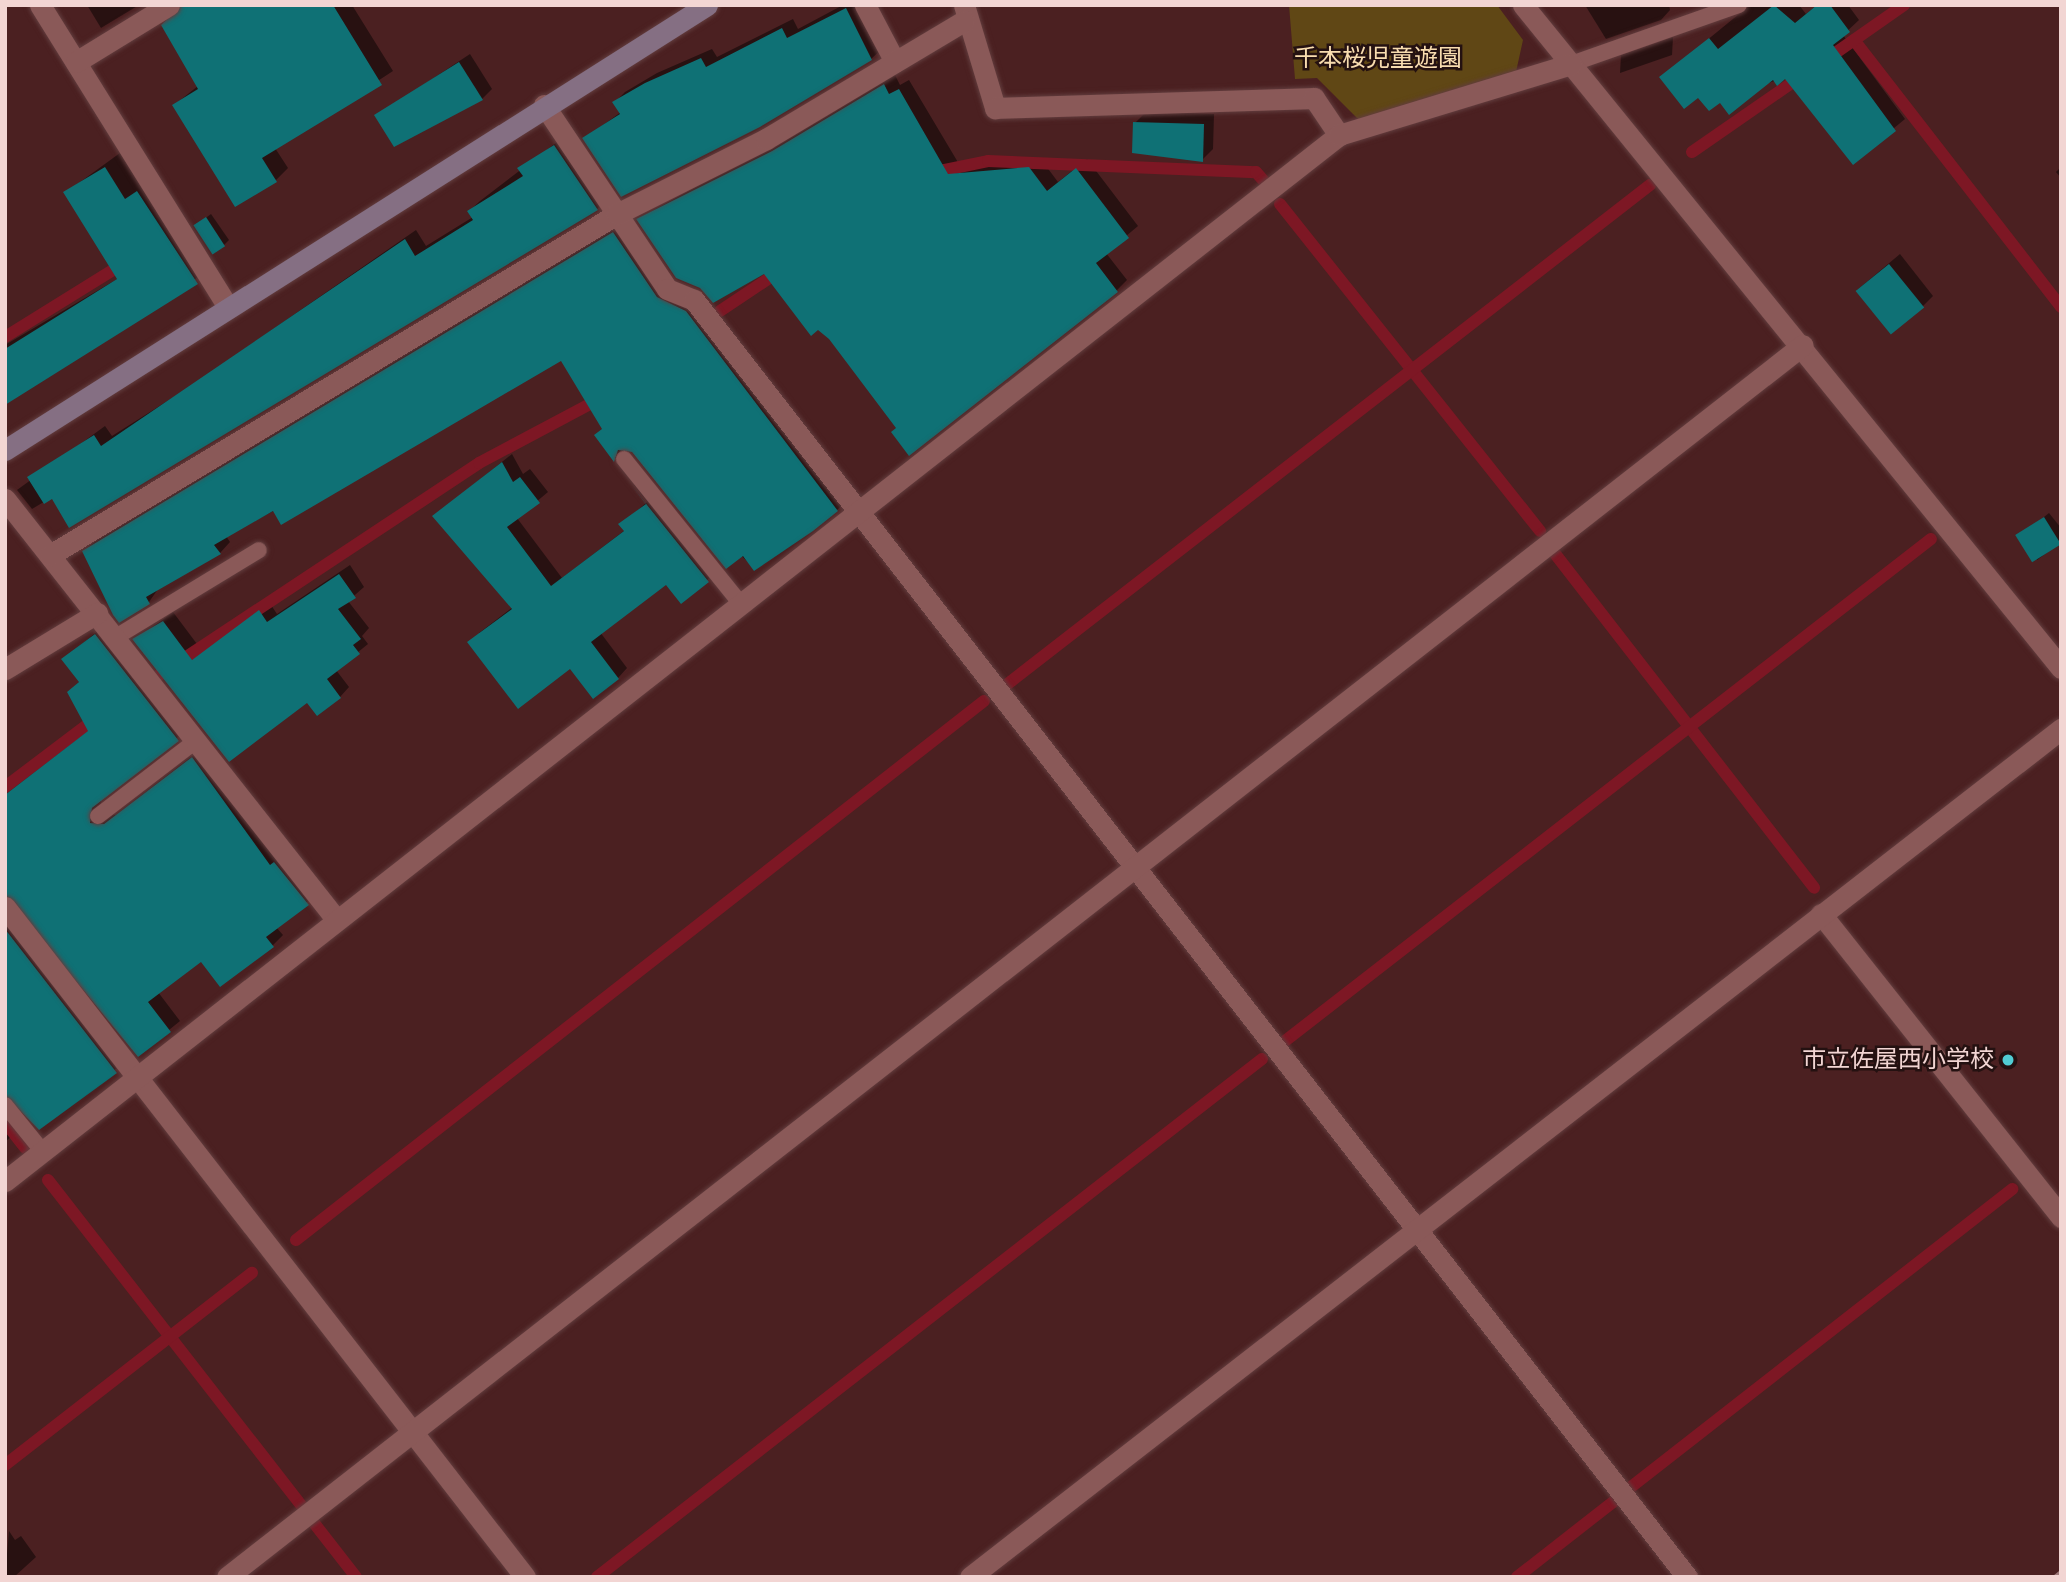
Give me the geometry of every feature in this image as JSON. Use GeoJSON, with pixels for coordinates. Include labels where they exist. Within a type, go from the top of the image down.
{"type":"FeatureCollection","features":[{"type":"Feature","properties":{"kind":"street"},"geometry":{"type":"LineString","coordinates":[[40,5],[228,307]]}},
{"type":"Feature","properties":{"kind":"street"},"geometry":{"type":"LineString","coordinates":[[76,62],[169,5]]}},
{"type":"Feature","properties":{"kind":"street"},"geometry":{"type":"LineString","coordinates":[[5,450],[544,105],[708,5]]}},
{"type":"Feature","properties":{"kind":"street"},"geometry":{"type":"LineString","coordinates":[[865,5],[895,62]]}},
{"type":"Feature","properties":{"kind":"street"},"geometry":{"type":"LineString","coordinates":[[1523,5],[1803,345],[2061,668]]}},
{"type":"Feature","properties":{"kind":"street"},"geometry":{"type":"LineString","coordinates":[[50,555],[617,214],[766,139],[895,62],[964,13],[995,108],[1314,98],[1339,135]]}},
{"type":"Feature","properties":{"kind":"street"},"geometry":{"type":"LineString","coordinates":[[5,1181],[140,1079],[336,919],[1339,135],[1571,64]]}},
{"type":"Feature","properties":{"kind":"street"},"geometry":{"type":"LineString","coordinates":[[544,105],[667,289],[694,300],[1687,1577]]}},
{"type":"Feature","properties":{"kind":"street"},"geometry":{"type":"LineString","coordinates":[[227,1577],[1803,345]]}},
{"type":"Feature","properties":{"kind":"street"},"geometry":{"type":"LineString","coordinates":[[5,499],[336,919]]}},
{"type":"Feature","properties":{"kind":"street"},"geometry":{"type":"LineString","coordinates":[[5,669],[97,613]]}},
{"type":"Feature","properties":{"kind":"street"},"geometry":{"type":"LineString","coordinates":[[970,1577],[1415,1228],[2061,729]]}},
{"type":"Feature","properties":{"kind":"street"},"geometry":{"type":"LineString","coordinates":[[5,907],[525,1577]]}},
{"type":"Feature","properties":{"kind":"street"},"geometry":{"type":"LineString","coordinates":[[1821,914],[2061,1217]]}},
{"type":"Feature","properties":{"kind":"lane"},"geometry":{"type":"LineString","coordinates":[[1571,64],[1739,5]]}},
{"type":"Feature","properties":{"kind":"lane"},"geometry":{"type":"LineString","coordinates":[[624,459],[740,603]]}},
{"type":"Feature","properties":{"kind":"lane"},"geometry":{"type":"LineString","coordinates":[[116,637],[259,550]]}},
{"type":"Feature","properties":{"kind":"lane"},"geometry":{"type":"LineString","coordinates":[[98,816],[197,740]]}},
{"type":"Feature","properties":{"kind":"lane"},"geometry":{"type":"LineString","coordinates":[[5,1105],[43,1152]]}},
{"type":"Feature","properties":{"kind":"path"},"geometry":{"type":"LineString","coordinates":[[2055,1577],[2061,1572]]}},
{"type":"Feature","properties":{"kind":"green space","name":"千本桜児童遊園"},"geometry":{"type":"Polygon","coordinates":[[[1289,5],[1497,5],[1523,40],[1516,72],[1360,121],[1317,78],[1295,79],[1289,5]]]}},
{"type":"Feature","properties":{"kind":"building"},"geometry":{"type":"Polygon","coordinates":[[[182,5],[333,5],[382,85],[262,158],[277,182],[235,207],[172,105],[198,89],[161,25],[182,5]]]}},
{"type":"Feature","properties":{"kind":"building"},"geometry":{"type":"Polygon","coordinates":[[[1774,5],[1795,23],[1817,5],[1830,5],[1850,32],[1833,45],[1896,131],[1853,165],[1785,79],[1777,86],[1773,80],[1729,115],[1720,103],[1709,111],[1698,98],[1684,109],[1659,77],[1709,38],[1718,49],[1774,5]]]}},
{"type":"Feature","properties":{"kind":"building"},"geometry":{"type":"Polygon","coordinates":[[[846,8],[872,60],[760,127],[621,197],[582,138],[620,114],[612,102],[645,83],[701,58],[706,67],[782,28],[787,38],[846,8]]]}},
{"type":"Feature","properties":{"kind":"building"},"geometry":{"type":"Polygon","coordinates":[[[459,62],[483,100],[394,147],[374,115],[459,62]]]}},
{"type":"Feature","properties":{"kind":"building"},"geometry":{"type":"Polygon","coordinates":[[[884,84],[889,94],[899,89],[948,174],[1029,167],[1047,191],[1076,168],[1129,238],[1096,263],[1118,292],[909,456],[891,432],[896,428],[829,339],[818,330],[811,336],[764,274],[713,303],[700,288],[676,278],[636,219],[772,151],[884,84]]]}},
{"type":"Feature","properties":{"kind":"building"},"geometry":{"type":"Polygon","coordinates":[[[1133,122],[1204,124],[1203,162],[1132,153],[1133,122]]]}},
{"type":"Feature","properties":{"kind":"building"},"geometry":{"type":"Polygon","coordinates":[[[554,145],[598,210],[69,528],[52,499],[44,504],[27,477],[94,435],[101,446],[405,239],[415,256],[473,220],[467,211],[523,176],[517,168],[554,145]]]}},
{"type":"Feature","properties":{"kind":"building"},"geometry":{"type":"Polygon","coordinates":[[[105,167],[125,199],[137,191],[198,284],[5,405],[5,349],[117,279],[63,192],[105,167]]]}},
{"type":"Feature","properties":{"kind":"building"},"geometry":{"type":"Polygon","coordinates":[[[206,217],[225,246],[212,255],[193,225],[206,217]]]}},
{"type":"Feature","properties":{"kind":"building"},"geometry":{"type":"Polygon","coordinates":[[[613,232],[657,297],[686,311],[838,511],[813,531],[754,571],[743,556],[726,569],[632,452],[618,450],[614,462],[594,435],[602,429],[561,361],[281,525],[273,511],[214,545],[221,554],[146,597],[150,604],[119,623],[82,551],[613,232]]]}},
{"type":"Feature","properties":{"kind":"building"},"geometry":{"type":"Polygon","coordinates":[[[1889,264],[1924,308],[1891,335],[1856,291],[1889,264]]]}},
{"type":"Feature","properties":{"kind":"building"},"geometry":{"type":"Polygon","coordinates":[[[502,462],[513,482],[520,477],[540,503],[507,527],[551,586],[624,531],[618,524],[646,504],[631,485],[709,582],[681,604],[666,585],[591,642],[619,679],[593,699],[570,669],[518,709],[467,642],[512,609],[432,516],[502,462]]]}},
{"type":"Feature","properties":{"kind":"building"},"geometry":{"type":"Polygon","coordinates":[[[2044,517],[2061,544],[2032,562],[2015,535],[2044,517]]]}},
{"type":"Feature","properties":{"kind":"building"},"geometry":{"type":"Polygon","coordinates":[[[339,574],[356,598],[338,609],[361,639],[353,645],[360,654],[327,679],[341,698],[317,716],[307,703],[229,762],[132,639],[163,621],[192,660],[259,610],[267,622],[339,574]]]}},
{"type":"Feature","properties":{"kind":"building"},"geometry":{"type":"Polygon","coordinates":[[[95,634],[179,741],[92,808],[90,823],[104,824],[192,757],[270,865],[274,862],[309,905],[266,937],[274,947],[220,987],[201,962],[148,1002],[171,1032],[138,1057],[5,894],[5,795],[88,731],[67,692],[79,682],[61,659],[95,634]]]}},
{"type":"Feature","properties":{"kind":"building"},"geometry":{"type":"Polygon","coordinates":[[[5,929],[117,1073],[39,1130],[5,1095],[5,929]]]}},
{"type":"Feature","properties":{"kind":"waterway"},"geometry":{"type":"LineString","coordinates":[[1824,61],[1904,5]]}},
{"type":"Feature","properties":{"kind":"waterway"},"geometry":{"type":"LineString","coordinates":[[1854,40],[2061,307]]}},
{"type":"Feature","properties":{"kind":"waterway"},"geometry":{"type":"LineString","coordinates":[[1692,152],[1803,75]]}},
{"type":"Feature","properties":{"kind":"waterway"},"geometry":{"type":"LineString","coordinates":[[930,173],[988,161],[1256,172],[1263,180]]}},
{"type":"Feature","properties":{"kind":"waterway"},"geometry":{"type":"LineString","coordinates":[[1005,686],[1650,185]]}},
{"type":"Feature","properties":{"kind":"waterway"},"geometry":{"type":"LineString","coordinates":[[1280,204],[1540,531]]}},
{"type":"Feature","properties":{"kind":"waterway"},"geometry":{"type":"LineString","coordinates":[[5,337],[126,262]]}},
{"type":"Feature","properties":{"kind":"waterway"},"geometry":{"type":"LineString","coordinates":[[720,311],[780,271]]}},
{"type":"Feature","properties":{"kind":"waterway"},"geometry":{"type":"LineString","coordinates":[[159,675],[479,463],[601,398]]}},
{"type":"Feature","properties":{"kind":"waterway"},"geometry":{"type":"LineString","coordinates":[[1285,1041],[1931,539]]}},
{"type":"Feature","properties":{"kind":"waterway"},"geometry":{"type":"LineString","coordinates":[[1556,555],[1814,888]]}},
{"type":"Feature","properties":{"kind":"waterway"},"geometry":{"type":"LineString","coordinates":[[296,1240],[984,701]]}},
{"type":"Feature","properties":{"kind":"waterway"},"geometry":{"type":"LineString","coordinates":[[5,787],[99,716]]}},
{"type":"Feature","properties":{"kind":"waterway"},"geometry":{"type":"LineString","coordinates":[[597,1577],[1262,1059]]}},
{"type":"Feature","properties":{"kind":"waterway"},"geometry":{"type":"LineString","coordinates":[[5,1122],[25,1148]]}},
{"type":"Feature","properties":{"kind":"waterway"},"geometry":{"type":"LineString","coordinates":[[48,1180],[302,1506]]}},
{"type":"Feature","properties":{"kind":"waterway"},"geometry":{"type":"LineString","coordinates":[[1631,1487],[2012,1189]]}},
{"type":"Feature","properties":{"kind":"waterway"},"geometry":{"type":"LineString","coordinates":[[5,1465],[252,1273]]}},
{"type":"Feature","properties":{"kind":"waterway"},"geometry":{"type":"LineString","coordinates":[[1517,1577],[1618,1498]]}},
{"type":"Feature","properties":{"kind":"waterway"},"geometry":{"type":"LineString","coordinates":[[314,1523],[356,1577]]}},
{"type":"Feature","properties":{"kind":"place","name":"市立佐屋西小学校"},"geometry":{"type":"Point","coordinates":[2008,1060]}}]}
